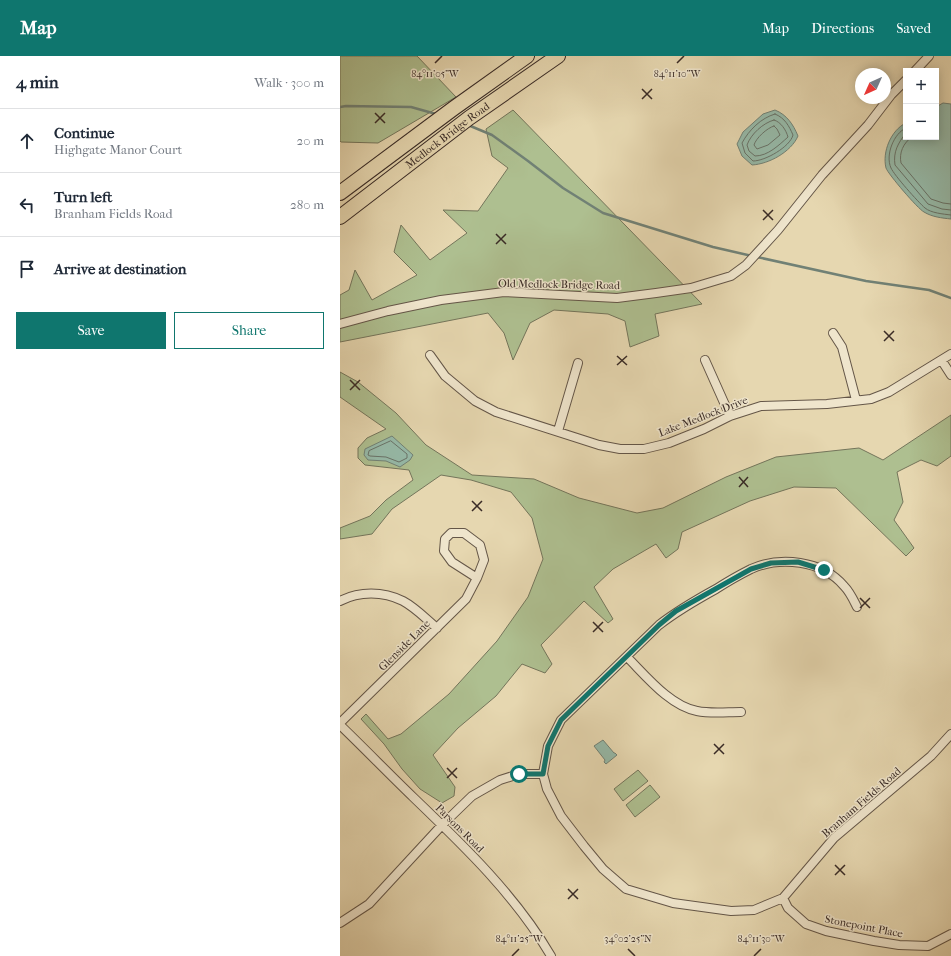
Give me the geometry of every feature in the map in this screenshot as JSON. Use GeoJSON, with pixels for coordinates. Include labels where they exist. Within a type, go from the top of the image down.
{"type":"FeatureCollection","features":[{"type":"Feature","properties":{"kind":"highway","name":"Medlock Bridge Road"},"geometry":{"type":"LineString","coordinates":[[340,193],[527,56]]}},
{"type":"Feature","properties":{"kind":"highway","name":"Medlock Bridge Road"},"geometry":{"type":"LineString","coordinates":[[340,216],[469,118],[558,56]]}},
{"type":"Feature","properties":{"kind":"street"},"geometry":{"type":"LineString","coordinates":[[918,68],[929,56]]}},
{"type":"Feature","properties":{"kind":"street","name":"Old Medlock Bridge Road"},"geometry":{"type":"LineString","coordinates":[[340,324],[388,311],[441,300],[504,292],[617,298],[656,294],[691,288],[731,276],[746,265],[778,230],[822,175],[868,125],[891,95],[903,83]]}},
{"type":"Feature","properties":{"kind":"street"},"geometry":{"type":"LineString","coordinates":[[833,333],[842,347],[856,400]]}},
{"type":"Feature","properties":{"kind":"street","name":"Lake Medlock Drive"},"geometry":{"type":"LineString","coordinates":[[430,355],[444,376],[475,401],[496,412],[598,445],[620,450],[644,449],[669,443],[704,429],[730,416],[761,406],[827,404],[871,399],[889,392],[942,361],[951,354]]}},
{"type":"Feature","properties":{"kind":"street"},"geometry":{"type":"LineString","coordinates":[[705,360],[730,416]]}},
{"type":"Feature","properties":{"kind":"street"},"geometry":{"type":"LineString","coordinates":[[942,361],[951,375]]}},
{"type":"Feature","properties":{"kind":"street"},"geometry":{"type":"LineString","coordinates":[[558,431],[578,363]]}},
{"type":"Feature","properties":{"kind":"street","name":"Glenside Lane"},"geometry":{"type":"LineString","coordinates":[[340,724],[466,599],[477,578],[484,560],[480,545],[464,532],[451,533],[445,539],[444,551],[452,562],[477,578]]}},
{"type":"Feature","properties":{"kind":"street","name":"Branham Fields Road"},"geometry":{"type":"LineString","coordinates":[[857,607],[844,585],[835,577],[824,570],[798,562],[771,563],[751,569],[676,611],[659,625],[627,657],[584,696],[561,720],[548,746],[543,774],[547,789],[561,816],[603,870],[626,889],[673,903],[731,911],[754,910],[783,898],[834,838],[931,756],[951,734]]}},
{"type":"Feature","properties":{"kind":"street"},"geometry":{"type":"LineString","coordinates":[[340,601],[350,596],[368,592],[388,597],[402,601],[412,607],[437,628]]}},
{"type":"Feature","properties":{"kind":"street"},"geometry":{"type":"LineString","coordinates":[[627,657],[666,695],[682,706],[697,711],[741,712]]}},
{"type":"Feature","properties":{"kind":"street","name":"Parsons Road"},"geometry":{"type":"LineString","coordinates":[[340,724],[442,825],[510,898],[528,920],[551,956]]}},
{"type":"Feature","properties":{"kind":"street"},"geometry":{"type":"LineString","coordinates":[[340,923],[369,904],[442,825],[472,796],[500,780],[519,774],[543,774]]}},
{"type":"Feature","properties":{"kind":"street","name":"Stonepoint Place"},"geometry":{"type":"LineString","coordinates":[[783,898],[788,908],[806,924],[826,932],[899,945],[928,946],[951,934]]}},
{"type":"Feature","properties":{"kind":"shaded area"},"geometry":{"type":"Polygon","coordinates":[[[340,56],[417,56],[456,97],[378,143],[341,142],[340,56]]]}},
{"type":"Feature","properties":{"kind":"shaded area"},"geometry":{"type":"Polygon","coordinates":[[[513,110],[702,304],[655,314],[659,336],[630,347],[625,321],[608,314],[554,310],[530,323],[513,360],[504,333],[488,313],[340,342],[340,295],[349,290],[355,270],[372,300],[417,275],[394,252],[401,225],[430,260],[467,233],[443,210],[478,211],[508,168],[492,156],[486,129],[513,110]]]}},
{"type":"Feature","properties":{"kind":"shaded area"},"geometry":{"type":"Polygon","coordinates":[[[340,372],[358,382],[396,413],[426,445],[472,475],[534,479],[579,498],[637,513],[663,508],[726,477],[776,457],[859,448],[883,460],[951,415],[951,456],[937,466],[921,460],[897,472],[903,502],[894,520],[914,548],[906,556],[836,488],[794,487],[750,501],[682,532],[678,549],[666,558],[656,544],[613,569],[594,587],[613,619],[608,623],[584,601],[541,645],[552,664],[545,673],[522,664],[496,696],[458,728],[433,755],[455,787],[454,796],[442,803],[420,789],[402,769],[384,744],[361,719],[366,714],[388,739],[401,734],[449,694],[497,641],[528,597],[543,559],[532,518],[511,492],[471,480],[441,475],[392,509],[372,534],[340,539],[340,528],[370,516],[386,500],[413,480],[409,470],[365,465],[358,458],[358,448],[367,438],[386,429],[340,397],[340,372]]]}},
{"type":"Feature","properties":{"kind":"shaded area"},"geometry":{"type":"Polygon","coordinates":[[[638,770],[648,781],[623,801],[614,789],[638,770]]]}},
{"type":"Feature","properties":{"kind":"shaded area"},"geometry":{"type":"Polygon","coordinates":[[[650,785],[660,797],[635,817],[626,805],[650,785]]]}},
{"type":"Feature","properties":{"kind":"water"},"geometry":{"type":"Polygon","coordinates":[[[943,103],[951,104],[951,219],[927,214],[921,209],[892,177],[886,168],[885,162],[885,155],[889,142],[896,131],[903,125],[903,140],[939,140],[939,105],[943,103]]]}},
{"type":"Feature","properties":{"kind":"water"},"geometry":{"type":"Polygon","coordinates":[[[775,110],[783,114],[789,120],[798,136],[795,142],[779,156],[772,160],[752,165],[742,156],[737,144],[743,132],[763,114],[775,110]]]}},
{"type":"Feature","properties":{"kind":"water"},"geometry":{"type":"Polygon","coordinates":[[[392,436],[413,455],[410,460],[400,467],[386,461],[368,460],[364,455],[365,449],[392,436]]]}},
{"type":"Feature","properties":{"kind":"water"},"geometry":{"type":"Polygon","coordinates":[[[603,740],[617,755],[606,764],[604,762],[605,760],[594,746],[603,740]]]}},
{"type":"Feature","properties":{"kind":"waterway"},"geometry":{"type":"LineString","coordinates":[[340,107],[411,107],[436,114]]}},
{"type":"Feature","properties":{"kind":"waterway"},"geometry":{"type":"LineString","coordinates":[[468,125],[492,135],[563,188],[603,213],[713,247],[752,256]]}},
{"type":"Feature","properties":{"kind":"waterway"},"geometry":{"type":"LineString","coordinates":[[757,257],[866,281],[929,290],[951,298]]}},
{"type":"Feature","properties":{"kind":"route"},"geometry":{"type":"LineString","coordinates":[[519,774],[543,774],[548,746],[561,720],[584,696],[627,657],[659,625],[676,611],[751,569],[771,563],[798,562],[824,570]]}}]}
